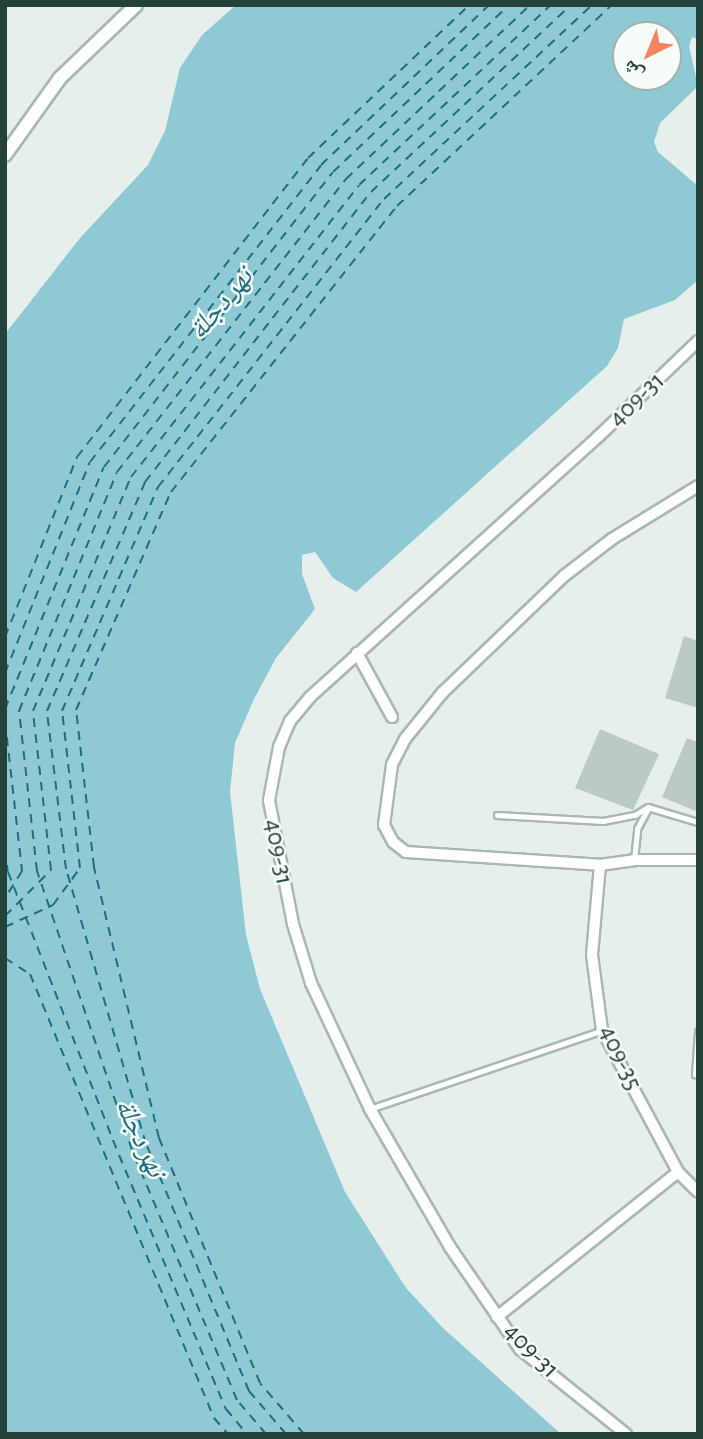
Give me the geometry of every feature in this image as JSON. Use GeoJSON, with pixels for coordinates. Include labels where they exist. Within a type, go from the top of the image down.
{"type":"FeatureCollection","features":[{"type":"Feature","properties":{"kind":"street"},"geometry":{"type":"LineString","coordinates":[[5,155],[60,78],[136,5]]}},
{"type":"Feature","properties":{"kind":"street","name":"409-31"},"geometry":{"type":"LineString","coordinates":[[626,1434],[520,1349],[450,1247],[370,1109],[311,982],[290,914],[269,800],[279,747],[290,721],[357,653],[599,436],[698,341]]}},
{"type":"Feature","properties":{"kind":"street"},"geometry":{"type":"LineString","coordinates":[[698,486],[612,539],[564,576],[443,692],[405,739],[392,765],[384,825],[393,842],[406,852],[600,865],[635,860],[698,860]]}},
{"type":"Feature","properties":{"kind":"street"},"geometry":{"type":"LineString","coordinates":[[357,653],[392,717]]}},
{"type":"Feature","properties":{"kind":"street","name":"409-35"},"geometry":{"type":"LineString","coordinates":[[600,865],[592,955],[602,1030],[678,1172],[698,1192]]}},
{"type":"Feature","properties":{"kind":"street"},"geometry":{"type":"LineString","coordinates":[[497,1317],[678,1172]]}},
{"type":"Feature","properties":{"kind":"lane"},"geometry":{"type":"LineString","coordinates":[[635,860],[637,830],[648,807]]}},
{"type":"Feature","properties":{"kind":"lane"},"geometry":{"type":"LineString","coordinates":[[497,815],[603,821],[635,815],[648,807],[698,822]]}},
{"type":"Feature","properties":{"kind":"lane"},"geometry":{"type":"LineString","coordinates":[[370,1109],[602,1030]]}},
{"type":"Feature","properties":{"kind":"lane"},"geometry":{"type":"LineString","coordinates":[[695,1075],[698,1032]]}},
{"type":"Feature","properties":{"kind":"water","name":"نهر دجلة"},"geometry":{"type":"Polygon","coordinates":[[[236,5],[698,5],[698,39],[692,37],[689,46],[698,86],[660,123],[654,142],[658,152],[698,186],[698,280],[675,300],[624,319],[618,348],[607,366],[356,592],[333,578],[315,552],[302,555],[302,574],[315,609],[276,658],[254,699],[235,743],[230,792],[246,935],[260,989],[345,1192],[406,1288],[443,1328],[561,1434],[5,1434],[5,334],[80,238],[148,165],[165,131],[180,68],[202,35],[236,5]]]}},
{"type":"Feature","properties":{"kind":"building"},"geometry":{"type":"Polygon","coordinates":[[[684,636],[698,641],[698,708],[665,698],[684,636]]]}},
{"type":"Feature","properties":{"kind":"building"},"geometry":{"type":"Polygon","coordinates":[[[600,729],[659,754],[633,810],[575,788],[600,729]]]}},
{"type":"Feature","properties":{"kind":"building"},"geometry":{"type":"Polygon","coordinates":[[[687,738],[698,742],[698,812],[662,797],[687,738]]]}},
{"type":"Feature","properties":{"kind":"ferry route"},"geometry":{"type":"LineString","coordinates":[[5,637],[77,457],[308,158],[469,5]]}},
{"type":"Feature","properties":{"kind":"ferry route"},"geometry":{"type":"LineString","coordinates":[[5,673],[90,462],[321,165],[489,5]]}},
{"type":"Feature","properties":{"kind":"ferry route"},"geometry":{"type":"LineString","coordinates":[[5,709],[104,467],[333,172],[509,5]]}},
{"type":"Feature","properties":{"kind":"ferry route"},"geometry":{"type":"LineString","coordinates":[[266,1434],[237,1400],[132,1150],[37,871],[19,711],[117,472],[346,179],[530,5]]}},
{"type":"Feature","properties":{"kind":"ferry route"},"geometry":{"type":"LineString","coordinates":[[5,916],[51,870],[33,711],[131,477],[359,185],[551,5]]}},
{"type":"Feature","properties":{"kind":"ferry route"},"geometry":{"type":"LineString","coordinates":[[286,1434],[249,1391],[146,1144],[66,869],[47,711],[145,482],[371,192],[571,5]]}},
{"type":"Feature","properties":{"kind":"ferry route"},"geometry":{"type":"LineString","coordinates":[[5,927],[53,905],[80,868],[62,711],[158,487],[384,199],[592,5]]}},
{"type":"Feature","properties":{"kind":"ferry route"},"geometry":{"type":"LineString","coordinates":[[304,1434],[260,1383],[159,1138],[94,867],[76,710],[171,492],[397,206],[612,5]]}},
{"type":"Feature","properties":{"kind":"ferry route"},"geometry":{"type":"LineString","coordinates":[[5,721],[22,871],[5,898]]}},
{"type":"Feature","properties":{"kind":"ferry route"},"geometry":{"type":"LineString","coordinates":[[5,849],[8,872],[119,1155],[226,1409],[247,1434]]}},
{"type":"Feature","properties":{"kind":"ferry route"},"geometry":{"type":"LineString","coordinates":[[5,958],[30,974],[214,1418],[228,1434]]}}]}
